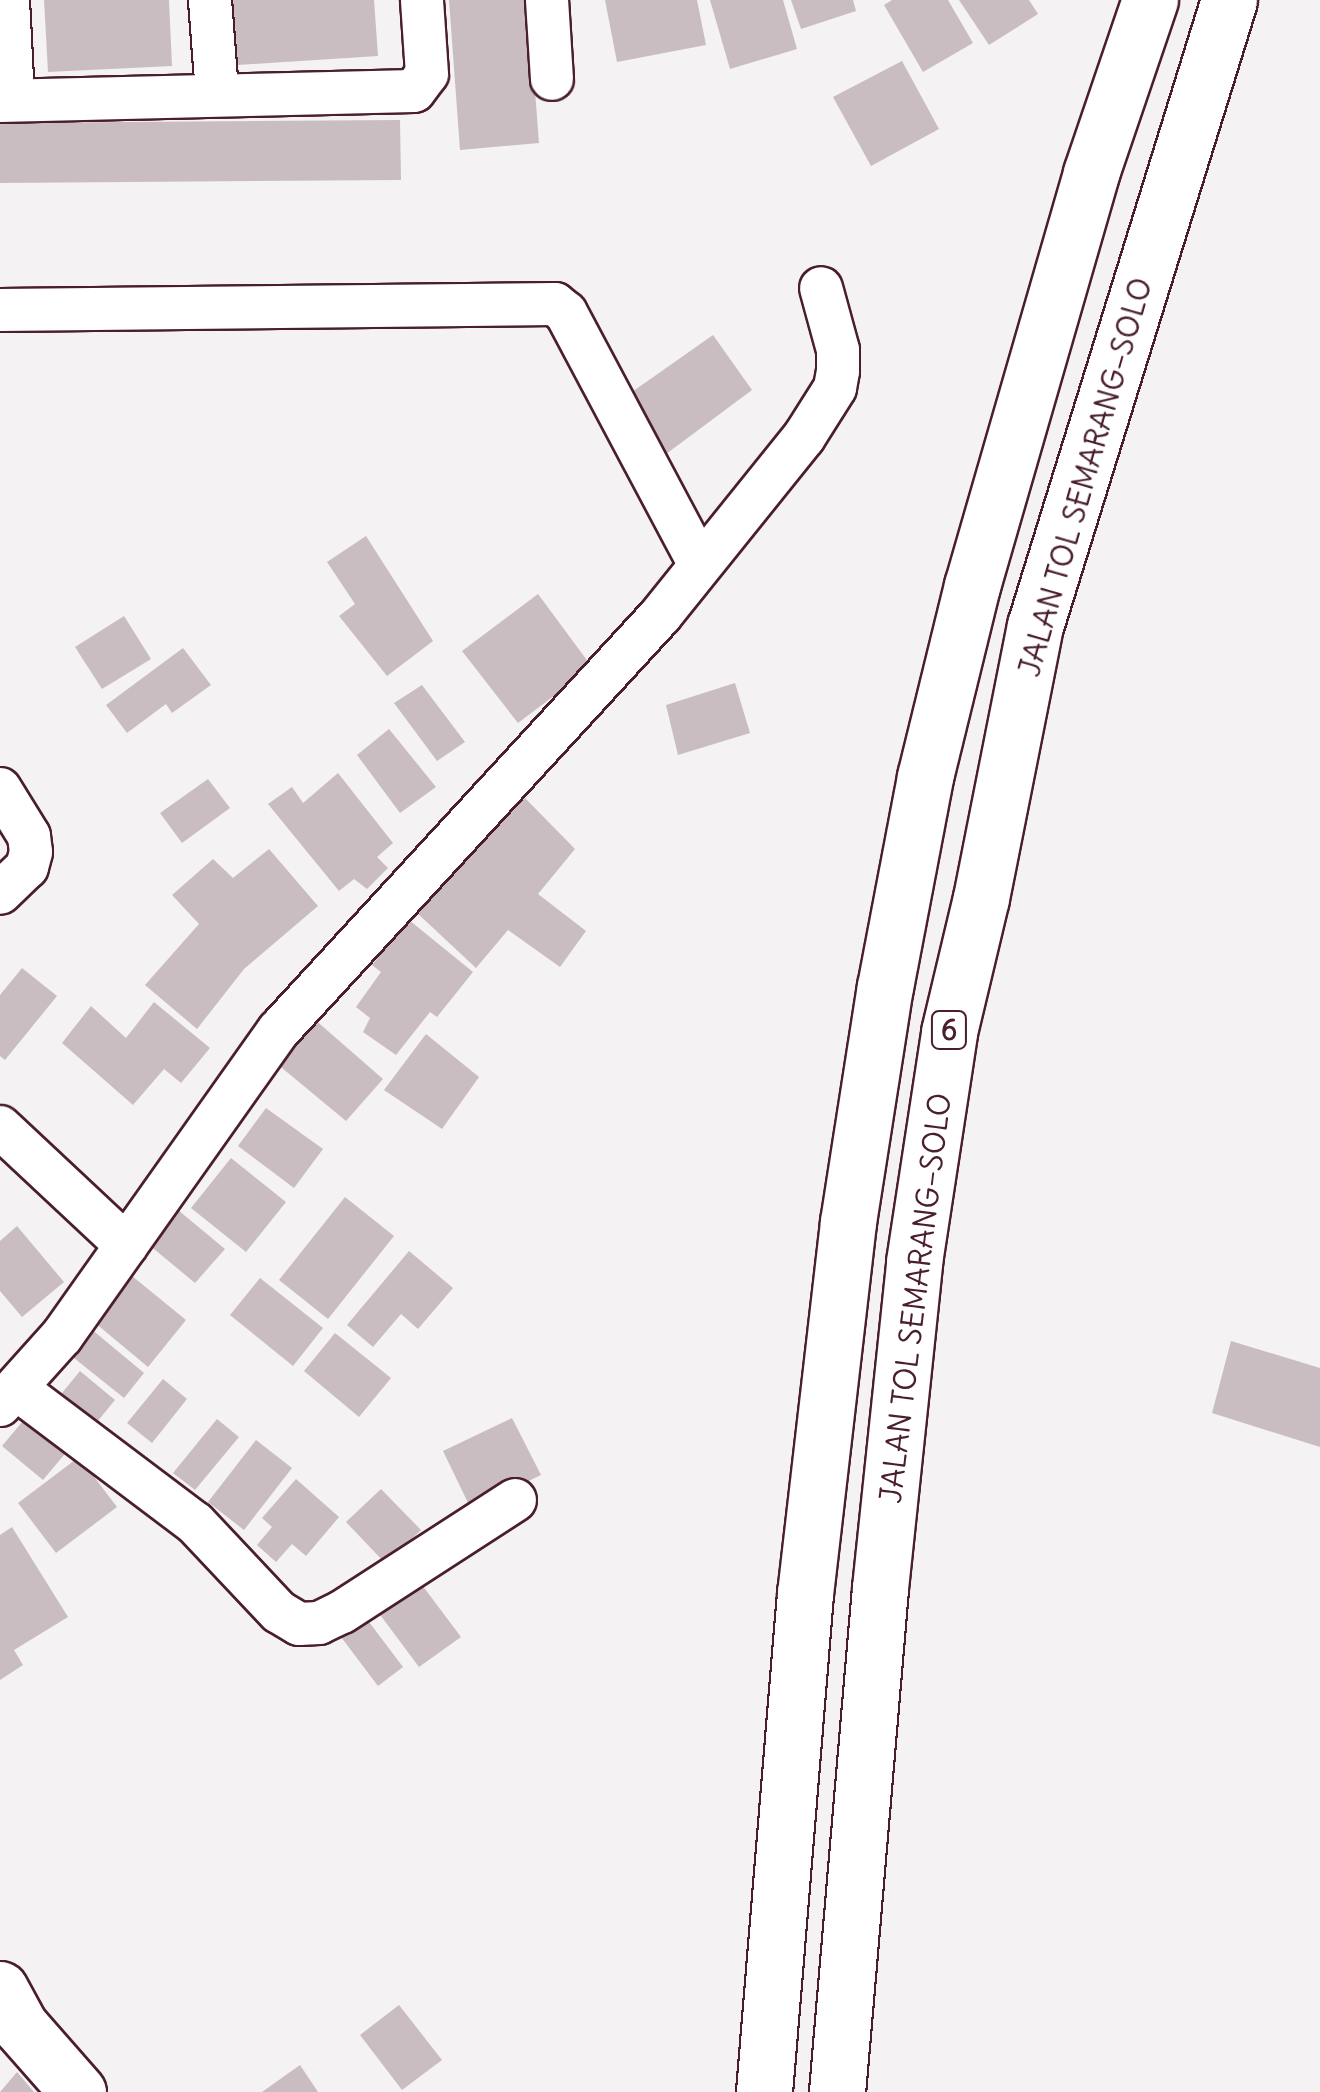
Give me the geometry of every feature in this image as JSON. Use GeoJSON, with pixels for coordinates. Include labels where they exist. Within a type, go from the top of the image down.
{"type":"FeatureCollection","features":[{"type":"Feature","properties":{"kind":"main road"},"geometry":{"type":"LineString","coordinates":[[764,2092],[805,1594],[848,1222],[888,968],[925,777],[972,586],[1090,173],[1150,0]]}},
{"type":"Feature","properties":{"kind":"main road","name":"JALAN TOL SEMARANG–SOLO"},"geometry":{"type":"LineString","coordinates":[[837,2092],[880,1588],[914,1262],[949,1032],[981,898],[1036,626],[1229,0]]}},
{"type":"Feature","properties":{"kind":"main road"},"geometry":{"type":"LineString","coordinates":[[0,1989],[20,2026],[78,2092]]}},
{"type":"Feature","properties":{"kind":"street"},"geometry":{"type":"LineString","coordinates":[[8,0],[7,101],[414,91],[427,74],[422,0]]}},
{"type":"Feature","properties":{"kind":"street"},"geometry":{"type":"LineString","coordinates":[[210,0],[216,94]]}},
{"type":"Feature","properties":{"kind":"street"},"geometry":{"type":"LineString","coordinates":[[547,0],[552,79]]}},
{"type":"Feature","properties":{"kind":"street"},"geometry":{"type":"LineString","coordinates":[[516,1500],[342,1612],[320,1624],[299,1624],[279,1612],[194,1523],[9,1397],[62,1336],[279,1030],[660,616],[804,437],[835,388],[838,350],[821,288]]}},
{"type":"Feature","properties":{"kind":"street"},"geometry":{"type":"LineString","coordinates":[[0,310],[555,304],[566,313],[700,565]]}},
{"type":"Feature","properties":{"kind":"street"},"geometry":{"type":"LineString","coordinates":[[0,788],[28,836],[31,852],[27,866],[0,893]]}},
{"type":"Feature","properties":{"kind":"street"},"geometry":{"type":"LineString","coordinates":[[0,1127],[126,1246]]}},
{"type":"Feature","properties":{"kind":"building"},"geometry":{"type":"Polygon","coordinates":[[[44,0],[169,0],[172,66],[48,72],[44,0]]]}},
{"type":"Feature","properties":{"kind":"building"},"geometry":{"type":"Polygon","coordinates":[[[233,0],[374,0],[378,56],[238,65],[233,0]]]}},
{"type":"Feature","properties":{"kind":"building"},"geometry":{"type":"Polygon","coordinates":[[[449,0],[528,0],[539,143],[460,150],[449,0]]]}},
{"type":"Feature","properties":{"kind":"building"},"geometry":{"type":"Polygon","coordinates":[[[605,0],[697,0],[706,45],[617,62],[605,0]]]}},
{"type":"Feature","properties":{"kind":"building"},"geometry":{"type":"Polygon","coordinates":[[[710,0],[783,0],[797,49],[730,69],[710,0]]]}},
{"type":"Feature","properties":{"kind":"building"},"geometry":{"type":"Polygon","coordinates":[[[791,0],[853,0],[856,11],[801,29],[791,0]]]}},
{"type":"Feature","properties":{"kind":"building"},"geometry":{"type":"Polygon","coordinates":[[[892,0],[948,0],[973,43],[923,72],[884,5],[892,0]]]}},
{"type":"Feature","properties":{"kind":"building"},"geometry":{"type":"Polygon","coordinates":[[[959,0],[1029,0],[1038,14],[989,45],[959,0]]]}},
{"type":"Feature","properties":{"kind":"building"},"geometry":{"type":"Polygon","coordinates":[[[902,61],[939,129],[871,166],[833,97],[902,61]]]}},
{"type":"Feature","properties":{"kind":"building"},"geometry":{"type":"Polygon","coordinates":[[[400,120],[401,180],[0,183],[0,123],[400,120]]]}},
{"type":"Feature","properties":{"kind":"building"},"geometry":{"type":"Polygon","coordinates":[[[713,335],[752,390],[658,460],[622,399],[713,335]]]}},
{"type":"Feature","properties":{"kind":"building"},"geometry":{"type":"Polygon","coordinates":[[[366,536],[433,641],[387,676],[339,616],[355,604],[327,562],[366,536]]]}},
{"type":"Feature","properties":{"kind":"building"},"geometry":{"type":"Polygon","coordinates":[[[538,594],[592,667],[518,723],[462,651],[538,594]]]}},
{"type":"Feature","properties":{"kind":"building"},"geometry":{"type":"Polygon","coordinates":[[[124,616],[151,659],[102,689],[75,647],[124,616]]]}},
{"type":"Feature","properties":{"kind":"building"},"geometry":{"type":"Polygon","coordinates":[[[183,648],[211,685],[172,713],[166,704],[127,733],[106,705],[183,648]]]}},
{"type":"Feature","properties":{"kind":"building"},"geometry":{"type":"Polygon","coordinates":[[[735,683],[750,733],[678,755],[666,705],[735,683]]]}},
{"type":"Feature","properties":{"kind":"building"},"geometry":{"type":"Polygon","coordinates":[[[422,685],[465,742],[437,761],[394,703],[422,685]]]}},
{"type":"Feature","properties":{"kind":"building"},"geometry":{"type":"Polygon","coordinates":[[[389,729],[436,787],[400,813],[357,755],[389,729]]]}},
{"type":"Feature","properties":{"kind":"building"},"geometry":{"type":"Polygon","coordinates":[[[338,773],[393,843],[377,857],[388,868],[367,889],[354,879],[339,891],[268,804],[292,787],[303,803],[338,773]]]}},
{"type":"Feature","properties":{"kind":"building"},"geometry":{"type":"Polygon","coordinates":[[[208,779],[230,808],[182,843],[160,813],[208,779]]]}},
{"type":"Feature","properties":{"kind":"building"},"geometry":{"type":"Polygon","coordinates":[[[525,798],[575,849],[538,894],[586,931],[560,967],[508,930],[476,968],[416,912],[525,798]]]}},
{"type":"Feature","properties":{"kind":"building"},"geometry":{"type":"Polygon","coordinates":[[[269,849],[318,906],[244,969],[197,1029],[145,985],[199,924],[172,895],[213,859],[233,878],[269,849]]]}},
{"type":"Feature","properties":{"kind":"building"},"geometry":{"type":"Polygon","coordinates":[[[409,920],[473,972],[437,1017],[430,1012],[396,1055],[363,1032],[370,1018],[356,1007],[381,972],[372,965],[409,920]]]}},
{"type":"Feature","properties":{"kind":"building"},"geometry":{"type":"Polygon","coordinates":[[[22,968],[57,996],[5,1060],[0,1056],[0,995],[22,968]]]}},
{"type":"Feature","properties":{"kind":"building"},"geometry":{"type":"Polygon","coordinates":[[[154,1002],[210,1048],[181,1083],[164,1069],[133,1105],[62,1043],[91,1006],[126,1038],[154,1002]]]}},
{"type":"Feature","properties":{"kind":"building"},"geometry":{"type":"Polygon","coordinates":[[[313,1018],[383,1079],[346,1121],[276,1063],[313,1018]]]}},
{"type":"Feature","properties":{"kind":"building"},"geometry":{"type":"Polygon","coordinates":[[[426,1034],[479,1077],[442,1129],[384,1090],[426,1034]]]}},
{"type":"Feature","properties":{"kind":"building"},"geometry":{"type":"Polygon","coordinates":[[[266,1108],[323,1149],[294,1188],[238,1146],[266,1108]]]}},
{"type":"Feature","properties":{"kind":"building"},"geometry":{"type":"Polygon","coordinates":[[[231,1158],[286,1202],[246,1252],[191,1208],[231,1158]]]}},
{"type":"Feature","properties":{"kind":"building"},"geometry":{"type":"Polygon","coordinates":[[[345,1197],[394,1236],[328,1319],[279,1280],[345,1197]]]}},
{"type":"Feature","properties":{"kind":"building"},"geometry":{"type":"Polygon","coordinates":[[[178,1210],[225,1249],[195,1283],[148,1244],[178,1210]]]}},
{"type":"Feature","properties":{"kind":"building"},"geometry":{"type":"Polygon","coordinates":[[[17,1226],[64,1282],[22,1317],[0,1291],[0,1241],[17,1226]]]}},
{"type":"Feature","properties":{"kind":"building"},"geometry":{"type":"Polygon","coordinates":[[[409,1251],[453,1288],[418,1329],[401,1314],[373,1347],[347,1325],[409,1251]]]}},
{"type":"Feature","properties":{"kind":"building"},"geometry":{"type":"Polygon","coordinates":[[[132,1276],[186,1320],[148,1367],[94,1322],[132,1276]]]}},
{"type":"Feature","properties":{"kind":"building"},"geometry":{"type":"Polygon","coordinates":[[[260,1278],[323,1328],[293,1366],[230,1315],[260,1278]]]}},
{"type":"Feature","properties":{"kind":"building"},"geometry":{"type":"Polygon","coordinates":[[[90,1328],[144,1373],[124,1398],[69,1354],[90,1328]]]}},
{"type":"Feature","properties":{"kind":"building"},"geometry":{"type":"Polygon","coordinates":[[[335,1333],[391,1378],[359,1417],[304,1371],[335,1333]]]}},
{"type":"Feature","properties":{"kind":"building"},"geometry":{"type":"Polygon","coordinates":[[[1231,1341],[1320,1368],[1320,1447],[1212,1413],[1231,1341]]]}},
{"type":"Feature","properties":{"kind":"building"},"geometry":{"type":"Polygon","coordinates":[[[80,1371],[115,1400],[97,1422],[62,1393],[80,1371]]]}},
{"type":"Feature","properties":{"kind":"building"},"geometry":{"type":"Polygon","coordinates":[[[163,1379],[187,1399],[152,1443],[127,1423],[163,1379]]]}},
{"type":"Feature","properties":{"kind":"building"},"geometry":{"type":"Polygon","coordinates":[[[28,1415],[69,1449],[43,1480],[2,1446],[28,1415]]]}},
{"type":"Feature","properties":{"kind":"building"},"geometry":{"type":"Polygon","coordinates":[[[512,1418],[541,1475],[471,1509],[443,1451],[512,1418]]]}},
{"type":"Feature","properties":{"kind":"building"},"geometry":{"type":"Polygon","coordinates":[[[217,1419],[239,1437],[195,1490],[173,1473],[217,1419]]]}},
{"type":"Feature","properties":{"kind":"building"},"geometry":{"type":"Polygon","coordinates":[[[256,1440],[292,1468],[244,1530],[208,1502],[256,1440]]]}},
{"type":"Feature","properties":{"kind":"building"},"geometry":{"type":"Polygon","coordinates":[[[79,1457],[117,1507],[56,1553],[18,1503],[79,1457]]]}},
{"type":"Feature","properties":{"kind":"building"},"geometry":{"type":"Polygon","coordinates":[[[296,1479],[339,1517],[306,1556],[292,1544],[276,1562],[257,1545],[272,1527],[262,1518],[296,1479]]]}},
{"type":"Feature","properties":{"kind":"building"},"geometry":{"type":"Polygon","coordinates":[[[381,1489],[421,1530],[386,1564],[346,1522],[381,1489]]]}},
{"type":"Feature","properties":{"kind":"building"},"geometry":{"type":"Polygon","coordinates":[[[12,1527],[68,1617],[14,1650],[23,1665],[0,1680],[0,1535],[12,1527]]]}},
{"type":"Feature","properties":{"kind":"building"},"geometry":{"type":"Polygon","coordinates":[[[419,1581],[461,1637],[419,1667],[378,1612],[419,1581]]]}},
{"type":"Feature","properties":{"kind":"building"},"geometry":{"type":"Polygon","coordinates":[[[366,1618],[403,1667],[378,1686],[341,1637],[366,1618]]]}},
{"type":"Feature","properties":{"kind":"building"},"geometry":{"type":"Polygon","coordinates":[[[399,2005],[442,2060],[402,2090],[360,2035],[399,2005]]]}},
{"type":"Feature","properties":{"kind":"building"},"geometry":{"type":"Polygon","coordinates":[[[300,2065],[318,2092],[262,2092],[300,2065]]]}},
{"type":"Feature","properties":{"kind":"building"},"geometry":{"type":"Polygon","coordinates":[[[17,2072],[34,2092],[0,2092],[17,2072]]]}}]}
